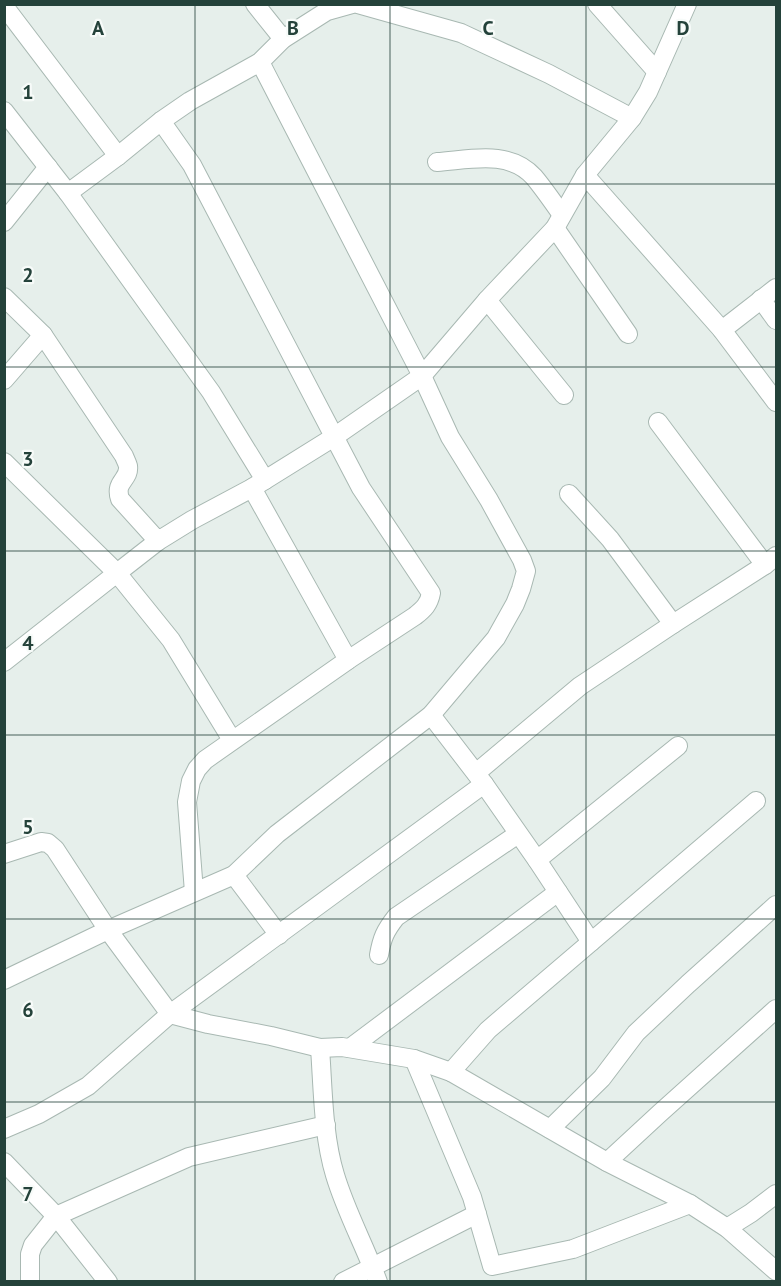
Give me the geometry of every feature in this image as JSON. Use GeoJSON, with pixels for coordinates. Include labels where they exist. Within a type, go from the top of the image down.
{"type":"FeatureCollection","features":[{"type":"Feature","properties":{"kind":"street"},"geometry":{"type":"LineString","coordinates":[[255,4],[284,39]]}},
{"type":"Feature","properties":{"kind":"street"},"geometry":{"type":"LineString","coordinates":[[68,192],[190,101],[260,62],[284,39],[327,11],[352,4]]}},
{"type":"Feature","properties":{"kind":"street"},"geometry":{"type":"LineString","coordinates":[[358,4],[407,10],[549,74],[632,118]]}},
{"type":"Feature","properties":{"kind":"street"},"geometry":{"type":"LineString","coordinates":[[597,4],[657,72]]}},
{"type":"Feature","properties":{"kind":"street"},"geometry":{"type":"LineString","coordinates":[[4,662],[158,541],[258,484],[422,376],[558,221],[585,175],[632,118],[648,92],[687,4]]}},
{"type":"Feature","properties":{"kind":"street"},"geometry":{"type":"LineString","coordinates":[[4,6],[117,156]]}},
{"type":"Feature","properties":{"kind":"street"},"geometry":{"type":"LineString","coordinates":[[4,980],[108,930],[234,875],[277,834],[431,715],[496,638],[515,604],[526,571],[489,500],[450,437],[422,376],[260,62]]}},
{"type":"Feature","properties":{"kind":"street"},"geometry":{"type":"LineString","coordinates":[[4,111],[68,192],[211,392],[348,660]]}},
{"type":"Feature","properties":{"kind":"street"},"geometry":{"type":"LineString","coordinates":[[161,121],[192,165],[362,488],[431,593],[425,608],[415,616],[232,740],[205,760],[197,769],[191,781],[187,802],[194,892]]}},
{"type":"Feature","properties":{"kind":"street"},"geometry":{"type":"LineString","coordinates":[[437,162],[481,157],[500,159],[518,165],[533,175],[558,221],[628,334]]}},
{"type":"Feature","properties":{"kind":"street"},"geometry":{"type":"LineString","coordinates":[[4,222],[48,167]]}},
{"type":"Feature","properties":{"kind":"street"},"geometry":{"type":"LineString","coordinates":[[585,175],[722,330],[777,402]]}},
{"type":"Feature","properties":{"kind":"street"},"geometry":{"type":"LineString","coordinates":[[722,330],[777,288]]}},
{"type":"Feature","properties":{"kind":"street"},"geometry":{"type":"LineString","coordinates":[[4,297],[43,335],[124,456],[128,467],[124,480],[119,485],[120,499],[158,541]]}},
{"type":"Feature","properties":{"kind":"street"},"geometry":{"type":"LineString","coordinates":[[761,299],[777,320]]}},
{"type":"Feature","properties":{"kind":"street"},"geometry":{"type":"LineString","coordinates":[[487,300],[564,395]]}},
{"type":"Feature","properties":{"kind":"street"},"geometry":{"type":"LineString","coordinates":[[4,380],[43,335]]}},
{"type":"Feature","properties":{"kind":"street"},"geometry":{"type":"LineString","coordinates":[[4,1129],[39,1114],[88,1086],[170,1014],[279,935],[480,779],[580,686],[771,561],[658,423]]}},
{"type":"Feature","properties":{"kind":"street"},"geometry":{"type":"LineString","coordinates":[[4,462],[117,573],[171,640],[232,740]]}},
{"type":"Feature","properties":{"kind":"street"},"geometry":{"type":"LineString","coordinates":[[569,494],[610,539],[674,624]]}},
{"type":"Feature","properties":{"kind":"street"},"geometry":{"type":"LineString","coordinates":[[431,715],[480,779],[591,942]]}},
{"type":"Feature","properties":{"kind":"street"},"geometry":{"type":"LineString","coordinates":[[537,860],[678,746]]}},
{"type":"Feature","properties":{"kind":"street"},"geometry":{"type":"LineString","coordinates":[[451,1072],[488,1030],[756,801]]}},
{"type":"Feature","properties":{"kind":"street"},"geometry":{"type":"LineString","coordinates":[[379,955],[386,929],[396,917],[518,834]]}},
{"type":"Feature","properties":{"kind":"street"},"geometry":{"type":"LineString","coordinates":[[4,854],[41,842],[48,843],[55,849],[108,930],[170,1014],[320,1048],[342,1047],[414,1059],[451,1072],[607,1162],[690,1204],[727,1228],[777,1271]]}},
{"type":"Feature","properties":{"kind":"street"},"geometry":{"type":"LineString","coordinates":[[234,875],[279,935]]}},
{"type":"Feature","properties":{"kind":"street"},"geometry":{"type":"LineString","coordinates":[[350,1048],[558,892]]}},
{"type":"Feature","properties":{"kind":"street"},"geometry":{"type":"LineString","coordinates":[[550,1129],[602,1078],[636,1033],[696,976],[777,905]]}},
{"type":"Feature","properties":{"kind":"street"},"geometry":{"type":"LineString","coordinates":[[607,1162],[776,1010]]}},
{"type":"Feature","properties":{"kind":"street"},"geometry":{"type":"LineString","coordinates":[[320,1048],[326,1125],[334,1173],[376,1274]]}},
{"type":"Feature","properties":{"kind":"street"},"geometry":{"type":"LineString","coordinates":[[414,1059],[472,1197],[492,1266],[573,1250],[690,1204]]}},
{"type":"Feature","properties":{"kind":"street"},"geometry":{"type":"LineString","coordinates":[[30,1281],[30,1254],[33,1245],[56,1216],[189,1157],[326,1125]]}},
{"type":"Feature","properties":{"kind":"street"},"geometry":{"type":"LineString","coordinates":[[4,1162],[56,1216],[108,1281]]}},
{"type":"Feature","properties":{"kind":"street"},"geometry":{"type":"LineString","coordinates":[[727,1228],[777,1194]]}},
{"type":"Feature","properties":{"kind":"street"},"geometry":{"type":"LineString","coordinates":[[343,1281],[376,1274],[477,1214]]}}]}
